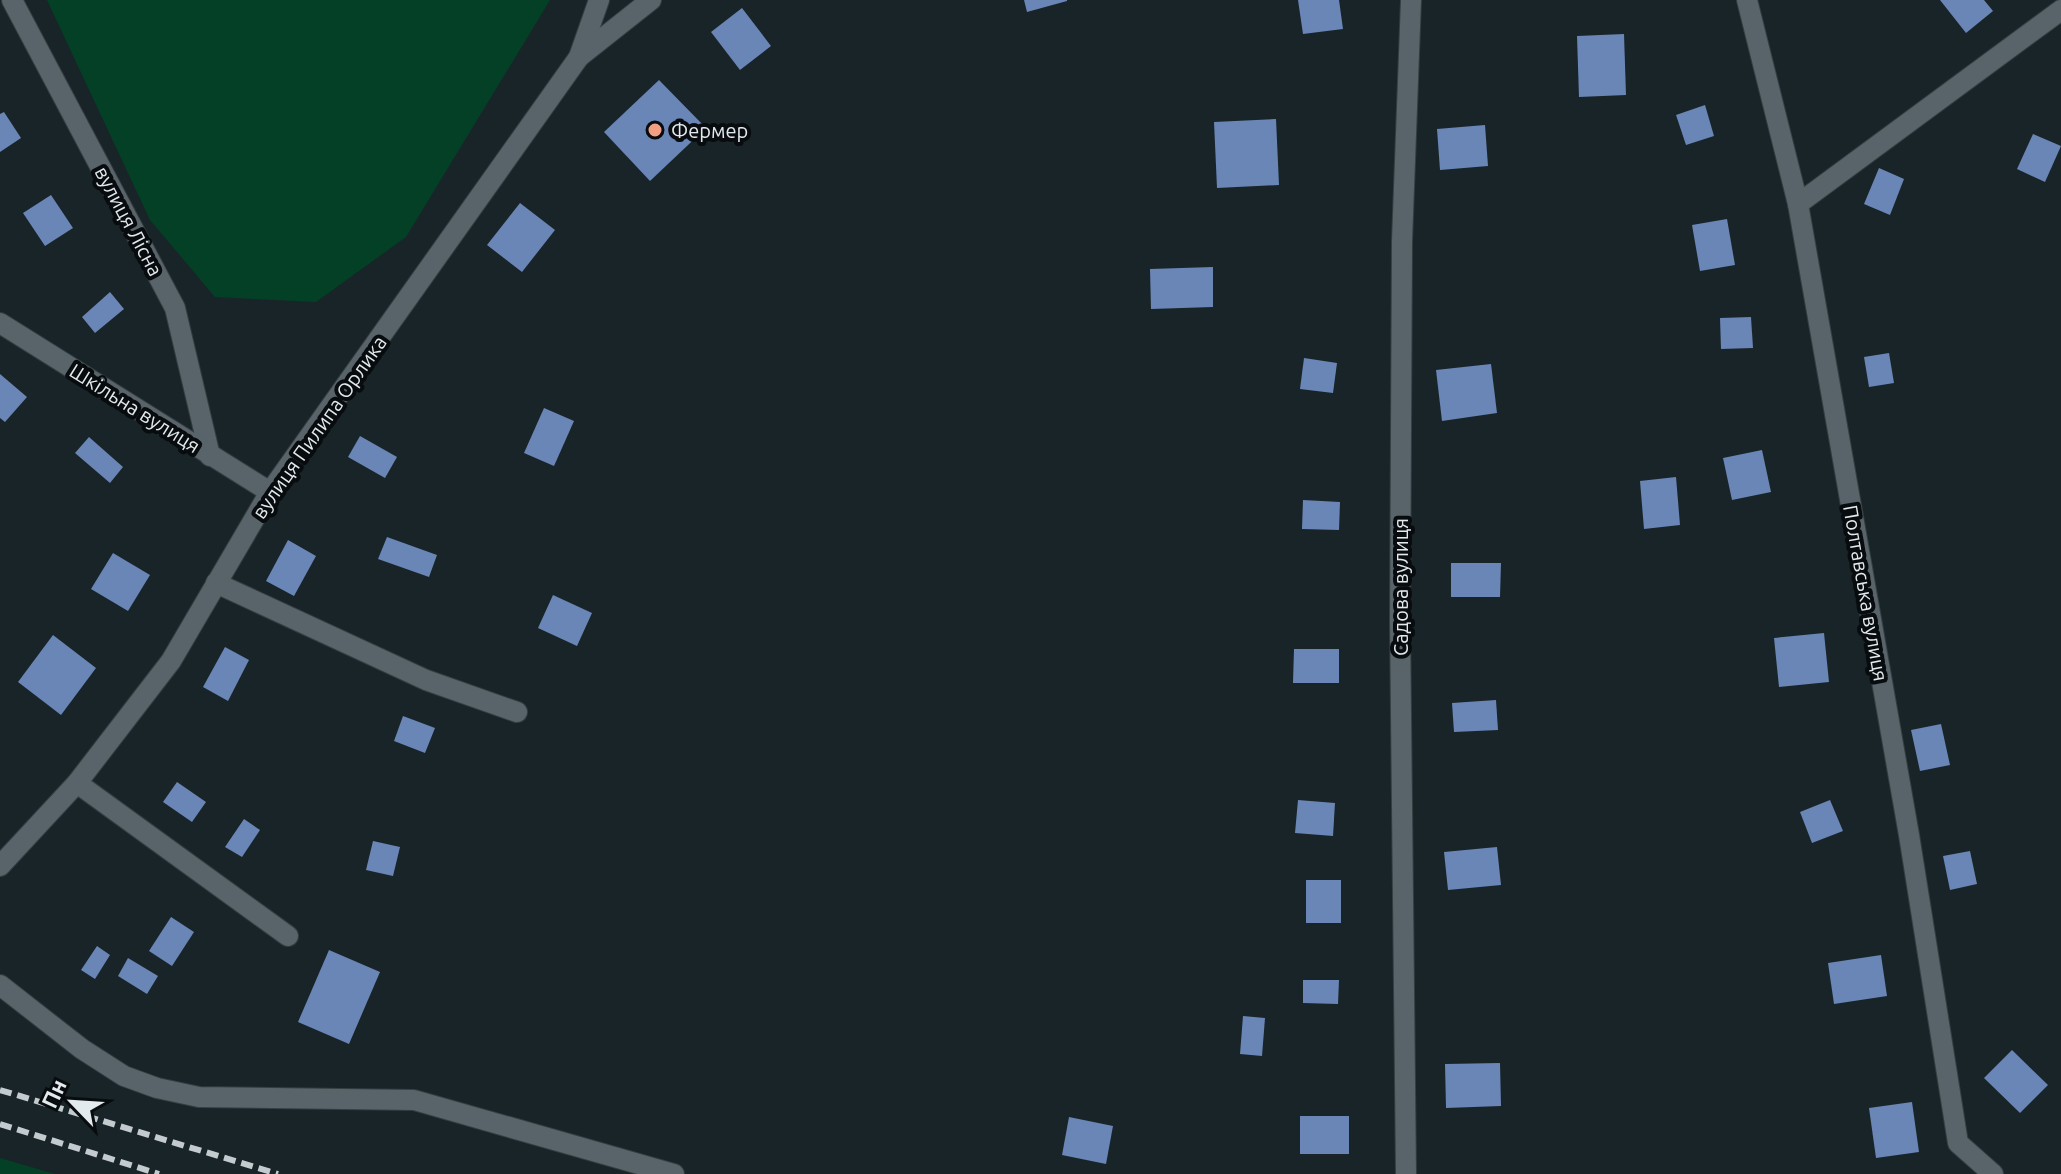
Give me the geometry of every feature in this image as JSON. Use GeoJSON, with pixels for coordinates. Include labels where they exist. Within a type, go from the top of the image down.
{"type":"FeatureCollection","features":[{"type":"Feature","properties":{"kind":"street","name":"вулиця Лісна"},"geometry":{"type":"LineString","coordinates":[[12,0],[175,308],[210,456]]}},
{"type":"Feature","properties":{"kind":"street"},"geometry":{"type":"LineString","coordinates":[[579,57],[599,0]]}},
{"type":"Feature","properties":{"kind":"street","name":"вулиця Пилипа Орлика"},"geometry":{"type":"LineString","coordinates":[[0,866],[77,783],[171,661],[270,492],[579,57],[651,0]]}},
{"type":"Feature","properties":{"kind":"street","name":"Садова вулиця"},"geometry":{"type":"LineString","coordinates":[[1406,1174],[1400,606],[1402,241],[1411,0]]}},
{"type":"Feature","properties":{"kind":"street","name":"Полтавська вулиця"},"geometry":{"type":"LineString","coordinates":[[1747,0],[1798,204],[1909,835],[1958,1143],[1993,1174]]}},
{"type":"Feature","properties":{"kind":"street"},"geometry":{"type":"LineString","coordinates":[[1798,204],[2061,10]]}},
{"type":"Feature","properties":{"kind":"street","name":"Шкільна вулиця"},"geometry":{"type":"LineString","coordinates":[[0,323],[270,492]]}},
{"type":"Feature","properties":{"kind":"street"},"geometry":{"type":"LineString","coordinates":[[216,583],[426,680],[517,712]]}},
{"type":"Feature","properties":{"kind":"street"},"geometry":{"type":"LineString","coordinates":[[77,783],[288,936]]}},
{"type":"Feature","properties":{"kind":"street"},"geometry":{"type":"LineString","coordinates":[[0,985],[82,1049],[124,1076],[157,1088],[199,1097],[414,1100],[674,1174]]}},
{"type":"Feature","properties":{"kind":"green space"},"geometry":{"type":"Polygon","coordinates":[[[47,0],[550,0],[406,237],[316,302],[215,297],[150,220],[47,0]]]}},
{"type":"Feature","properties":{"kind":"green space"},"geometry":{"type":"Polygon","coordinates":[[[0,1158],[55,1174],[0,1174],[0,1158]]]}},
{"type":"Feature","properties":{"kind":"building"},"geometry":{"type":"Polygon","coordinates":[[[1024,0],[1067,0],[1067,1],[1027,12],[1024,0]]]}},
{"type":"Feature","properties":{"kind":"building"},"geometry":{"type":"Polygon","coordinates":[[[1298,0],[1339,0],[1343,29],[1303,34],[1298,0]]]}},
{"type":"Feature","properties":{"kind":"building"},"geometry":{"type":"Polygon","coordinates":[[[1940,0],[1984,0],[1993,11],[1966,33],[1940,0]]]}},
{"type":"Feature","properties":{"kind":"building"},"geometry":{"type":"Polygon","coordinates":[[[742,8],[771,46],[740,70],[711,32],[742,8]]]}},
{"type":"Feature","properties":{"kind":"building"},"geometry":{"type":"Polygon","coordinates":[[[1624,34],[1626,95],[1579,97],[1577,36],[1624,34]]]}},
{"type":"Feature","properties":{"kind":"building","name":"Фермер"},"geometry":{"type":"Polygon","coordinates":[[[659,80],[706,128],[650,181],[604,132],[659,80]]]}},
{"type":"Feature","properties":{"kind":"building"},"geometry":{"type":"Polygon","coordinates":[[[1705,105],[1714,136],[1686,145],[1676,115],[1705,105]]]}},
{"type":"Feature","properties":{"kind":"building"},"geometry":{"type":"Polygon","coordinates":[[[4,112],[21,138],[0,152],[0,114],[4,112]]]}},
{"type":"Feature","properties":{"kind":"building"},"geometry":{"type":"Polygon","coordinates":[[[1276,119],[1279,185],[1217,188],[1214,122],[1276,119]]]}},
{"type":"Feature","properties":{"kind":"building"},"geometry":{"type":"Polygon","coordinates":[[[1485,125],[1488,166],[1440,170],[1437,129],[1485,125]]]}},
{"type":"Feature","properties":{"kind":"building"},"geometry":{"type":"Polygon","coordinates":[[[2033,134],[2061,146],[2045,182],[2017,169],[2033,134]]]}},
{"type":"Feature","properties":{"kind":"building"},"geometry":{"type":"Polygon","coordinates":[[[1879,168],[1904,179],[1890,215],[1864,204],[1879,168]]]}},
{"type":"Feature","properties":{"kind":"building"},"geometry":{"type":"Polygon","coordinates":[[[51,195],[73,228],[45,246],[23,213],[51,195]]]}},
{"type":"Feature","properties":{"kind":"building"},"geometry":{"type":"Polygon","coordinates":[[[520,203],[555,230],[522,272],[487,245],[520,203]]]}},
{"type":"Feature","properties":{"kind":"building"},"geometry":{"type":"Polygon","coordinates":[[[1727,219],[1735,265],[1700,271],[1692,225],[1727,219]]]}},
{"type":"Feature","properties":{"kind":"building"},"geometry":{"type":"Polygon","coordinates":[[[1213,267],[1213,307],[1151,309],[1150,269],[1213,267]]]}},
{"type":"Feature","properties":{"kind":"building"},"geometry":{"type":"Polygon","coordinates":[[[110,292],[124,309],[95,333],[82,317],[110,292]]]}},
{"type":"Feature","properties":{"kind":"building"},"geometry":{"type":"Polygon","coordinates":[[[1751,317],[1753,348],[1721,349],[1720,318],[1751,317]]]}},
{"type":"Feature","properties":{"kind":"building"},"geometry":{"type":"Polygon","coordinates":[[[1889,353],[1894,383],[1869,387],[1864,357],[1889,353]]]}},
{"type":"Feature","properties":{"kind":"building"},"geometry":{"type":"Polygon","coordinates":[[[1304,358],[1337,363],[1333,393],[1300,389],[1304,358]]]}},
{"type":"Feature","properties":{"kind":"building"},"geometry":{"type":"Polygon","coordinates":[[[1491,364],[1497,413],[1442,421],[1436,370],[1491,364]]]}},
{"type":"Feature","properties":{"kind":"building"},"geometry":{"type":"Polygon","coordinates":[[[0,374],[27,397],[5,422],[0,418],[0,374]]]}},
{"type":"Feature","properties":{"kind":"building"},"geometry":{"type":"Polygon","coordinates":[[[544,408],[574,421],[554,466],[524,453],[544,408]]]}},
{"type":"Feature","properties":{"kind":"building"},"geometry":{"type":"Polygon","coordinates":[[[360,436],[397,457],[385,478],[348,457],[360,436]]]}},
{"type":"Feature","properties":{"kind":"building"},"geometry":{"type":"Polygon","coordinates":[[[89,437],[123,467],[110,483],[75,453],[89,437]]]}},
{"type":"Feature","properties":{"kind":"building"},"geometry":{"type":"Polygon","coordinates":[[[1762,450],[1771,492],[1732,500],[1723,458],[1762,450]]]}},
{"type":"Feature","properties":{"kind":"building"},"geometry":{"type":"Polygon","coordinates":[[[1676,477],[1680,525],[1644,529],[1640,481],[1676,477]]]}},
{"type":"Feature","properties":{"kind":"building"},"geometry":{"type":"Polygon","coordinates":[[[1303,500],[1340,502],[1339,530],[1302,529],[1303,500]]]}},
{"type":"Feature","properties":{"kind":"building"},"geometry":{"type":"Polygon","coordinates":[[[387,537],[437,555],[429,577],[378,559],[387,537]]]}},
{"type":"Feature","properties":{"kind":"building"},"geometry":{"type":"Polygon","coordinates":[[[288,540],[316,556],[294,596],[266,581],[288,540]]]}},
{"type":"Feature","properties":{"kind":"building"},"geometry":{"type":"Polygon","coordinates":[[[113,553],[150,575],[128,611],[91,589],[113,553]]]}},
{"type":"Feature","properties":{"kind":"building"},"geometry":{"type":"Polygon","coordinates":[[[1451,563],[1501,563],[1500,597],[1451,597],[1451,563]]]}},
{"type":"Feature","properties":{"kind":"building"},"geometry":{"type":"Polygon","coordinates":[[[553,595],[592,613],[577,646],[538,628],[553,595]]]}},
{"type":"Feature","properties":{"kind":"building"},"geometry":{"type":"Polygon","coordinates":[[[1824,633],[1829,682],[1779,687],[1774,638],[1824,633]]]}},
{"type":"Feature","properties":{"kind":"building"},"geometry":{"type":"Polygon","coordinates":[[[53,635],[96,668],[61,715],[18,682],[53,635]]]}},
{"type":"Feature","properties":{"kind":"building"},"geometry":{"type":"Polygon","coordinates":[[[225,647],[249,660],[228,701],[203,687],[225,647]]]}},
{"type":"Feature","properties":{"kind":"building"},"geometry":{"type":"Polygon","coordinates":[[[1294,649],[1339,649],[1339,683],[1293,683],[1294,649]]]}},
{"type":"Feature","properties":{"kind":"building"},"geometry":{"type":"Polygon","coordinates":[[[1496,700],[1498,730],[1454,732],[1452,703],[1496,700]]]}},
{"type":"Feature","properties":{"kind":"building"},"geometry":{"type":"Polygon","coordinates":[[[403,716],[435,728],[425,753],[394,741],[403,716]]]}},
{"type":"Feature","properties":{"kind":"building"},"geometry":{"type":"Polygon","coordinates":[[[1941,724],[1950,765],[1920,771],[1911,730],[1941,724]]]}},
{"type":"Feature","properties":{"kind":"building"},"geometry":{"type":"Polygon","coordinates":[[[177,782],[206,802],[192,822],[163,802],[177,782]]]}},
{"type":"Feature","properties":{"kind":"building"},"geometry":{"type":"Polygon","coordinates":[[[1298,800],[1335,803],[1333,836],[1295,833],[1298,800]]]}},
{"type":"Feature","properties":{"kind":"building"},"geometry":{"type":"Polygon","coordinates":[[[1830,800],[1843,831],[1812,843],[1800,812],[1830,800]]]}},
{"type":"Feature","properties":{"kind":"building"},"geometry":{"type":"Polygon","coordinates":[[[244,819],[260,830],[242,857],[225,847],[244,819]]]}},
{"type":"Feature","properties":{"kind":"building"},"geometry":{"type":"Polygon","coordinates":[[[373,841],[400,847],[393,876],[366,870],[373,841]]]}},
{"type":"Feature","properties":{"kind":"building"},"geometry":{"type":"Polygon","coordinates":[[[1497,847],[1501,885],[1448,890],[1444,852],[1497,847]]]}},
{"type":"Feature","properties":{"kind":"building"},"geometry":{"type":"Polygon","coordinates":[[[1970,851],[1977,884],[1950,890],[1943,856],[1970,851]]]}},
{"type":"Feature","properties":{"kind":"building"},"geometry":{"type":"Polygon","coordinates":[[[1306,880],[1341,880],[1341,923],[1306,923],[1306,880]]]}},
{"type":"Feature","properties":{"kind":"building"},"geometry":{"type":"Polygon","coordinates":[[[171,917],[194,932],[172,966],[149,951],[171,917]]]}},
{"type":"Feature","properties":{"kind":"building"},"geometry":{"type":"Polygon","coordinates":[[[97,946],[110,955],[95,979],[81,970],[97,946]]]}},
{"type":"Feature","properties":{"kind":"building"},"geometry":{"type":"Polygon","coordinates":[[[329,950],[380,972],[349,1044],[298,1022],[329,950]]]}},
{"type":"Feature","properties":{"kind":"building"},"geometry":{"type":"Polygon","coordinates":[[[1881,955],[1887,996],[1834,1004],[1828,963],[1881,955]]]}},
{"type":"Feature","properties":{"kind":"building"},"geometry":{"type":"Polygon","coordinates":[[[128,958],[158,976],[147,994],[118,976],[128,958]]]}},
{"type":"Feature","properties":{"kind":"building"},"geometry":{"type":"Polygon","coordinates":[[[1303,980],[1339,980],[1338,1004],[1303,1003],[1303,980]]]}},
{"type":"Feature","properties":{"kind":"building"},"geometry":{"type":"Polygon","coordinates":[[[1243,1016],[1265,1018],[1262,1056],[1240,1054],[1243,1016]]]}},
{"type":"Feature","properties":{"kind":"building"},"geometry":{"type":"Polygon","coordinates":[[[2012,1050],[2048,1085],[2020,1113],[1984,1078],[2012,1050]]]}},
{"type":"Feature","properties":{"kind":"building"},"geometry":{"type":"Polygon","coordinates":[[[1500,1063],[1501,1106],[1446,1108],[1445,1064],[1500,1063]]]}},
{"type":"Feature","properties":{"kind":"building"},"geometry":{"type":"Polygon","coordinates":[[[1912,1102],[1919,1152],[1876,1158],[1869,1108],[1912,1102]]]}},
{"type":"Feature","properties":{"kind":"building"},"geometry":{"type":"Polygon","coordinates":[[[1300,1116],[1349,1116],[1349,1154],[1300,1154],[1300,1116]]]}},
{"type":"Feature","properties":{"kind":"building"},"geometry":{"type":"Polygon","coordinates":[[[1069,1117],[1113,1126],[1106,1164],[1062,1155],[1069,1117]]]}},
{"type":"Feature","properties":{"kind":"railway"},"geometry":{"type":"LineString","coordinates":[[0,1090],[278,1174]]}},
{"type":"Feature","properties":{"kind":"railway"},"geometry":{"type":"LineString","coordinates":[[0,1124],[159,1174]]}},
{"type":"Feature","properties":{"kind":"place","name":"Фермер"},"geometry":{"type":"Point","coordinates":[655,130]}}]}
